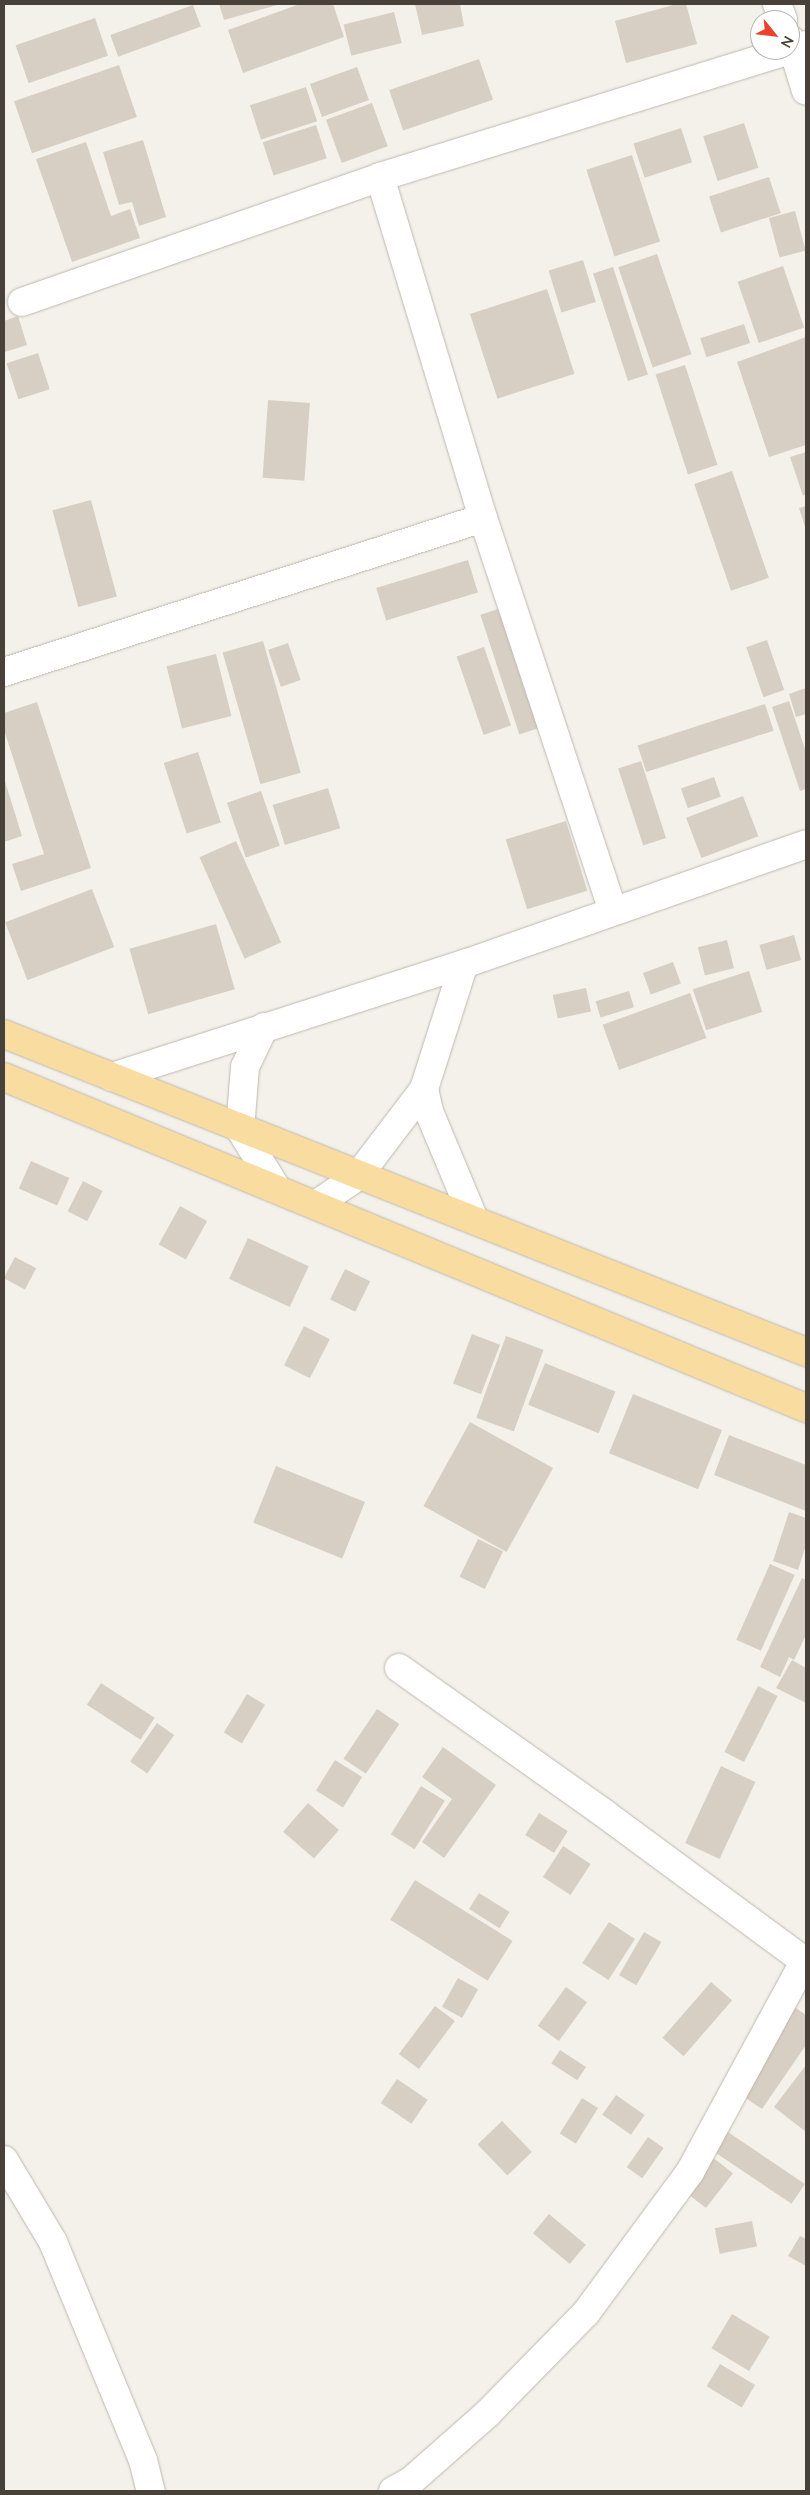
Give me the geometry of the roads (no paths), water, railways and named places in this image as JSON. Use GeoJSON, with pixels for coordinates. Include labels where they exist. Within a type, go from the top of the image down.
{"type":"FeatureCollection","features":[{"type":"Feature","properties":{"kind":"main road"},"geometry":{"type":"LineString","coordinates":[[4,1034],[358,1176],[474,1219],[806,1352]]}},
{"type":"Feature","properties":{"kind":"main road"},"geometry":{"type":"LineString","coordinates":[[4,1076],[275,1186],[806,1408]]}},
{"type":"Feature","properties":{"kind":"street"},"geometry":{"type":"LineString","coordinates":[[22,302],[380,177],[750,60]]}},
{"type":"Feature","properties":{"kind":"street"},"geometry":{"type":"LineString","coordinates":[[800,60],[806,90]]}},
{"type":"Feature","properties":{"kind":"street"},"geometry":{"type":"LineString","coordinates":[[380,177],[483,518],[613,911]]}},
{"type":"Feature","properties":{"kind":"street"},"geometry":{"type":"LineString","coordinates":[[4,672],[483,518]]}},
{"type":"Feature","properties":{"kind":"street"},"geometry":{"type":"LineString","coordinates":[[112,1078],[264,1027],[464,964],[806,844]]}},
{"type":"Feature","properties":{"kind":"street"},"geometry":{"type":"LineString","coordinates":[[317,1204],[358,1176],[424,1089],[464,964]]}},
{"type":"Feature","properties":{"kind":"street"},"geometry":{"type":"LineString","coordinates":[[264,1027],[245,1067],[240,1129],[275,1186]]}},
{"type":"Feature","properties":{"kind":"street"},"geometry":{"type":"LineString","coordinates":[[424,1089],[430,1114],[474,1219]]}},
{"type":"Feature","properties":{"kind":"street"},"geometry":{"type":"LineString","coordinates":[[393,2491],[411,2481],[488,2414],[586,2313],[690,2172],[805,1960],[605,1814],[399,1668]]}},
{"type":"Feature","properties":{"kind":"street"},"geometry":{"type":"LineString","coordinates":[[4,2160],[53,2242],[143,2460],[151,2491]]}}]}
